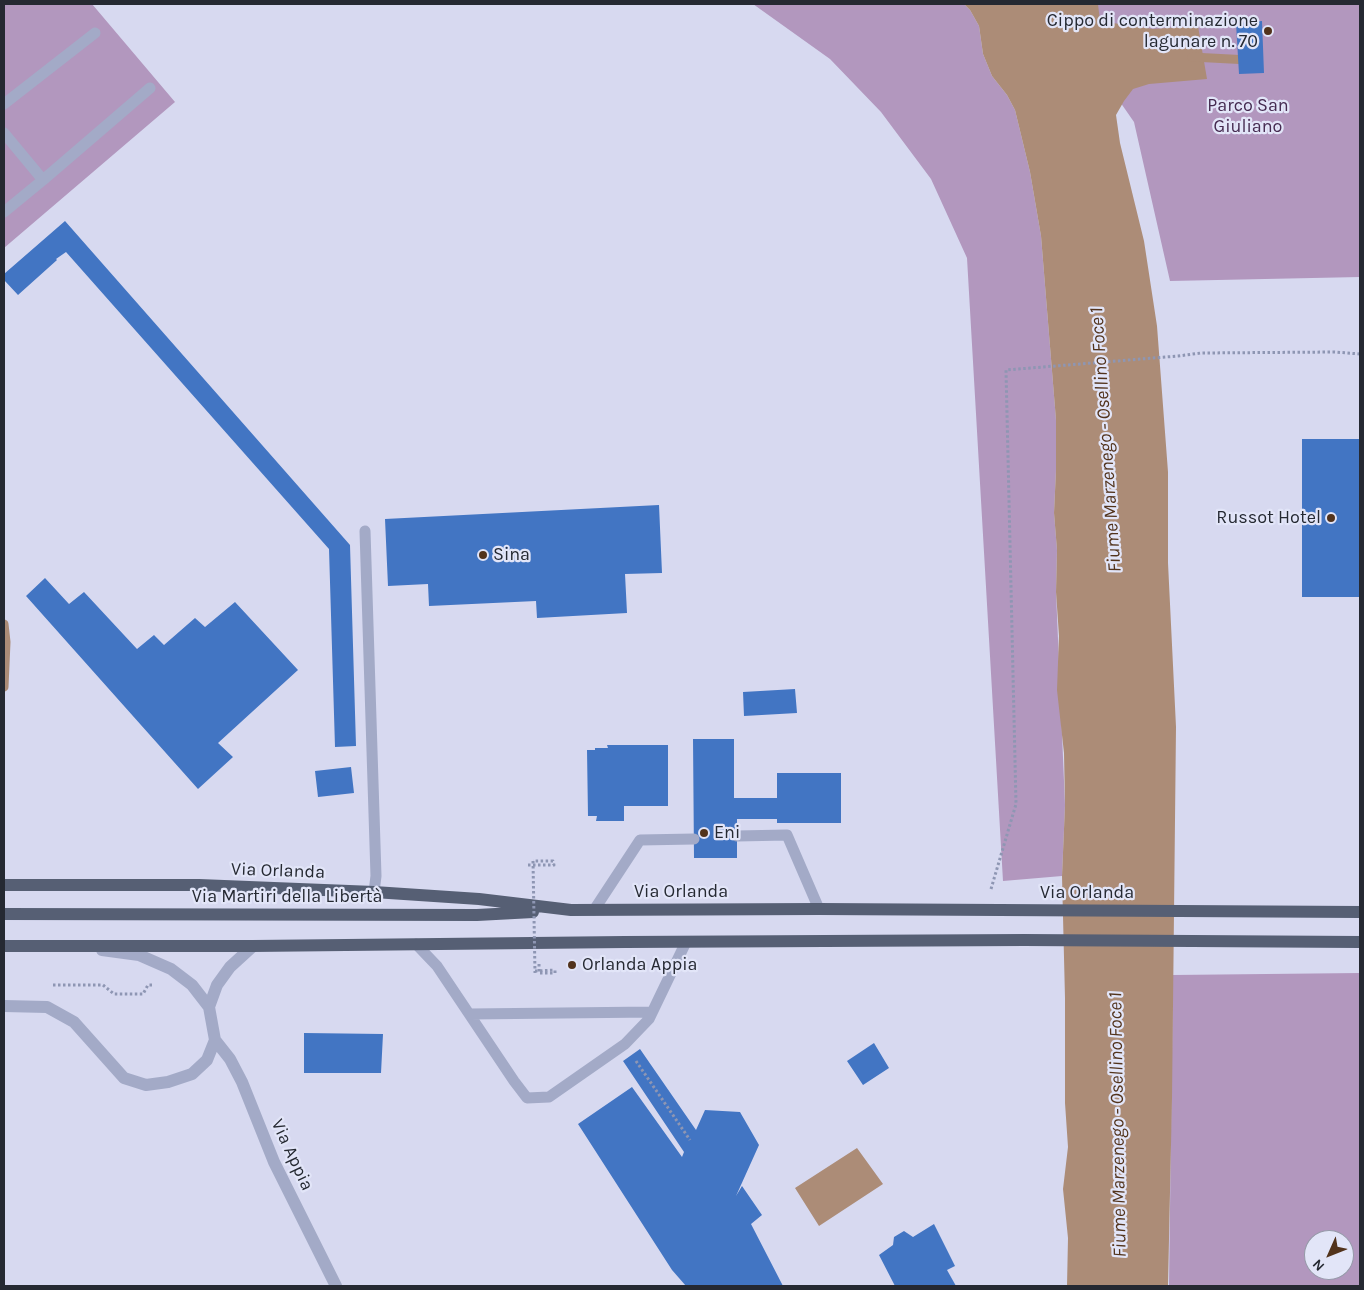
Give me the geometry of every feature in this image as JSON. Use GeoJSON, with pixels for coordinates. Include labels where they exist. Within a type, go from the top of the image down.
{"type":"FeatureCollection","features":[{"type":"Feature","properties":{"kind":"main road","name":"Via Orlanda"},"geometry":{"type":"LineString","coordinates":[[4,885],[199,886],[374,892],[479,899],[571,910],[819,909],[1360,912]]}},
{"type":"Feature","properties":{"kind":"main road","name":"Via Martiri della Libertà"},"geometry":{"type":"LineString","coordinates":[[4,914],[477,915],[571,910]]}},
{"type":"Feature","properties":{"kind":"main road"},"geometry":{"type":"LineString","coordinates":[[4,946],[1024,940],[1360,942]]}},
{"type":"Feature","properties":{"kind":"street"},"geometry":{"type":"LineString","coordinates":[[8,1005],[47,1007],[74,1022],[124,1078],[146,1084],[168,1082],[192,1074],[207,1060],[215,1040],[209,1007],[192,985],[171,969],[139,955],[72,946]]}},
{"type":"Feature","properties":{"kind":"street"},"geometry":{"type":"LineString","coordinates":[[209,1007],[217,985],[230,967],[252,946]]}},
{"type":"Feature","properties":{"kind":"street","name":"Via Appia"},"geometry":{"type":"LineString","coordinates":[[215,1040],[230,1059],[242,1082],[274,1162],[336,1286]]}},
{"type":"Feature","properties":{"kind":"lane"},"geometry":{"type":"LineString","coordinates":[[4,104],[95,32]]}},
{"type":"Feature","properties":{"kind":"lane"},"geometry":{"type":"LineString","coordinates":[[4,212],[150,88]]}},
{"type":"Feature","properties":{"kind":"lane"},"geometry":{"type":"LineString","coordinates":[[4,133],[43,180]]}},
{"type":"Feature","properties":{"kind":"lane"},"geometry":{"type":"LineString","coordinates":[[365,531],[376,876],[374,892]]}},
{"type":"Feature","properties":{"kind":"lane"},"geometry":{"type":"LineString","coordinates":[[737,836],[788,835],[819,909]]}},
{"type":"Feature","properties":{"kind":"lane"},"geometry":{"type":"LineString","coordinates":[[594,910],[640,840],[694,839]]}},
{"type":"Feature","properties":{"kind":"lane"},"geometry":{"type":"LineString","coordinates":[[416,944],[437,966],[514,1082],[528,1098],[549,1097],[625,1044],[649,1020],[686,942]]}},
{"type":"Feature","properties":{"kind":"lane"},"geometry":{"type":"LineString","coordinates":[[470,1014],[652,1012]]}},
{"type":"Feature","properties":{"kind":"path"},"geometry":{"type":"LineString","coordinates":[[988,897],[1016,804],[1006,370],[1211,353],[1335,352],[1360,354]]}},
{"type":"Feature","properties":{"kind":"path"},"geometry":{"type":"LineString","coordinates":[[528,865],[554,865],[553,861],[533,862],[535,972],[555,970],[555,973],[539,974],[539,964]]}},
{"type":"Feature","properties":{"kind":"path"},"geometry":{"type":"LineString","coordinates":[[44,986],[103,985],[114,994],[143,994],[148,985],[161,985]]}},
{"type":"Feature","properties":{"kind":"path"},"geometry":{"type":"LineString","coordinates":[[625,1044],[690,1140]]}},
{"type":"Feature","properties":{"kind":"green space"},"geometry":{"type":"Polygon","coordinates":[[[4,4],[92,4],[175,102],[4,248],[4,4]]]}},
{"type":"Feature","properties":{"kind":"green space"},"geometry":{"type":"Polygon","coordinates":[[[753,4],[964,4],[970,10],[979,26],[983,54],[992,76],[1007,95],[1015,110],[1030,172],[1041,236],[1056,420],[1054,513],[1057,550],[1056,592],[1065,805],[1062,876],[1003,881],[967,258],[931,179],[881,112],[830,59],[753,4]]]}},
{"type":"Feature","properties":{"kind":"green space","name":"Parco San Giuliano"},"geometry":{"type":"Polygon","coordinates":[[[1052,4],[1360,4],[1360,277],[1170,281],[1134,122],[1052,4]]]}},
{"type":"Feature","properties":{"kind":"green space"},"geometry":{"type":"Polygon","coordinates":[[[1360,973],[1360,1286],[1169,1286],[1173,975],[1360,973]]]}},
{"type":"Feature","properties":{"kind":"water","name":"Fiume Marzenego - Osellino Foce 1"},"geometry":{"type":"Polygon","coordinates":[[[964,4],[1098,4],[1100,21],[1153,29],[1198,26],[1207,79],[1149,84],[1133,89],[1116,115],[1120,143],[1144,241],[1157,326],[1168,472],[1168,563],[1176,727],[1168,1286],[1067,1286],[1068,1238],[1063,1189],[1068,1147],[1065,1103],[1062,876],[1065,805],[1064,753],[1057,690],[1059,636],[1054,513],[1056,420],[1041,236],[1030,172],[1015,110],[1007,95],[992,76],[983,54],[979,26],[970,10],[964,4]]]}},
{"type":"Feature","properties":{"kind":"water"},"geometry":{"type":"Polygon","coordinates":[[[857,1148],[883,1184],[819,1226],[795,1188],[857,1148]]]}},
{"type":"Feature","properties":{"kind":"building"},"geometry":{"type":"Polygon","coordinates":[[[1262,21],[1264,73],[1239,74],[1236,23],[1262,21]]]}},
{"type":"Feature","properties":{"kind":"building"},"geometry":{"type":"Polygon","coordinates":[[[65,221],[350,545],[356,746],[335,747],[329,549],[66,252],[18,295],[4,280],[4,274],[65,221]]]}},
{"type":"Feature","properties":{"kind":"building","name":"Russot Hotel"},"geometry":{"type":"Polygon","coordinates":[[[1302,439],[1360,439],[1360,597],[1302,597],[1302,439]]]}},
{"type":"Feature","properties":{"kind":"building"},"geometry":{"type":"Polygon","coordinates":[[[659,505],[662,573],[625,574],[627,613],[537,618],[536,601],[429,606],[428,584],[388,586],[385,519],[659,505]]]}},
{"type":"Feature","properties":{"kind":"building"},"geometry":{"type":"Polygon","coordinates":[[[45,578],[69,604],[84,592],[137,649],[154,635],[164,645],[195,618],[205,627],[235,602],[298,670],[218,743],[233,757],[198,789],[26,596],[45,578]]]}},
{"type":"Feature","properties":{"kind":"building"},"geometry":{"type":"Polygon","coordinates":[[[795,689],[797,713],[744,716],[743,692],[795,689]]]}},
{"type":"Feature","properties":{"kind":"building"},"geometry":{"type":"Polygon","coordinates":[[[693,739],[734,739],[734,798],[777,798],[777,773],[841,773],[841,823],[777,823],[777,819],[737,819],[737,858],[694,858],[693,739]]]}},
{"type":"Feature","properties":{"kind":"building"},"geometry":{"type":"Polygon","coordinates":[[[607,745],[668,745],[668,806],[624,806],[624,821],[596,821],[597,816],[588,816],[587,750],[608,748],[607,745]]]}},
{"type":"Feature","properties":{"kind":"building"},"geometry":{"type":"Polygon","coordinates":[[[351,767],[354,793],[318,797],[315,771],[351,767]]]}},
{"type":"Feature","properties":{"kind":"building"},"geometry":{"type":"Polygon","coordinates":[[[304,1033],[383,1034],[381,1073],[304,1073],[304,1033]]]}},
{"type":"Feature","properties":{"kind":"building"},"geometry":{"type":"Polygon","coordinates":[[[874,1043],[889,1068],[863,1085],[847,1061],[874,1043]]]}},
{"type":"Feature","properties":{"kind":"building"},"geometry":{"type":"Polygon","coordinates":[[[640,1049],[696,1130],[705,1110],[740,1112],[759,1145],[736,1196],[742,1186],[762,1215],[751,1224],[783,1286],[686,1286],[672,1270],[578,1124],[632,1087],[682,1157],[684,1152],[623,1061],[640,1049]]]}},
{"type":"Feature","properties":{"kind":"building"},"geometry":{"type":"Polygon","coordinates":[[[934,1224],[955,1266],[947,1270],[956,1286],[895,1286],[879,1255],[893,1245],[894,1237],[904,1231],[913,1237],[934,1224]]]}},
{"type":"Feature","properties":{"kind":"waterway"},"geometry":{"type":"LineString","coordinates":[[1192,57],[1249,60]]}},
{"type":"Feature","properties":{"kind":"waterway"},"geometry":{"type":"LineString","coordinates":[[4,624],[6,642],[4,687]]}},
{"type":"Feature","properties":{"kind":"place","name":"Cippo di conterminazione lagunare n. 70"},"geometry":{"type":"Point","coordinates":[1268,31]}},
{"type":"Feature","properties":{"kind":"place","name":"Russot Hotel"},"geometry":{"type":"Point","coordinates":[1331,518]}},
{"type":"Feature","properties":{"kind":"place","name":"Sina"},"geometry":{"type":"Point","coordinates":[483,555]}},
{"type":"Feature","properties":{"kind":"place","name":"Eni"},"geometry":{"type":"Point","coordinates":[704,833]}},
{"type":"Feature","properties":{"kind":"place","name":"Orlanda Appia"},"geometry":{"type":"Point","coordinates":[572,965]}}]}
